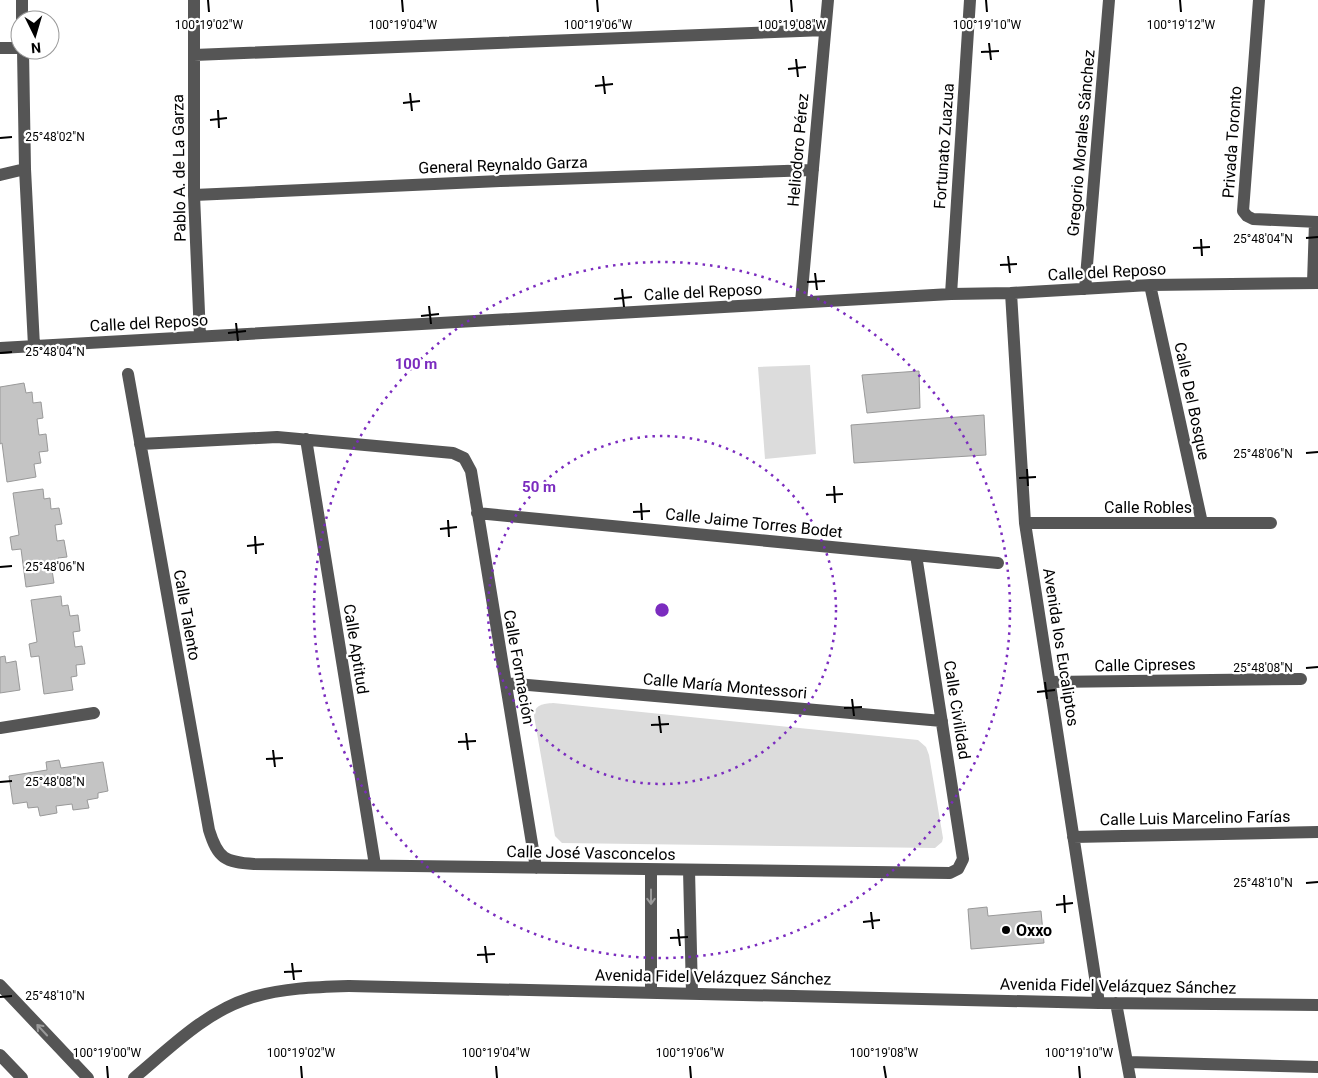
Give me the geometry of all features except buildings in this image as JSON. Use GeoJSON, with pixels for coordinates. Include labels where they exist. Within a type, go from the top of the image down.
{"type":"FeatureCollection","features":[{"type":"Feature","properties":{"kind":"street","name":"Pablo A. de La Garza"},"geometry":{"type":"LineString","coordinates":[[194,0],[194,194],[200,336]]}},
{"type":"Feature","properties":{"kind":"street","name":"Heliodoro Pérez"},"geometry":{"type":"LineString","coordinates":[[800,302],[828,0]]}},
{"type":"Feature","properties":{"kind":"street","name":"Fortunato Zuazua"},"geometry":{"type":"LineString","coordinates":[[951,294],[970,0]]}},
{"type":"Feature","properties":{"kind":"street","name":"Gregorio Morales Sánchez"},"geometry":{"type":"LineString","coordinates":[[1085,289],[1109,0]]}},
{"type":"Feature","properties":{"kind":"street","name":"Privada Toronto"},"geometry":{"type":"LineString","coordinates":[[1259,0],[1243,211],[1253,219],[1317,222]]}},
{"type":"Feature","properties":{"kind":"street"},"geometry":{"type":"LineString","coordinates":[[194,55],[825,30]]}},
{"type":"Feature","properties":{"kind":"street"},"geometry":{"type":"LineString","coordinates":[[21,60],[34,346]]}},
{"type":"Feature","properties":{"kind":"street"},"geometry":{"type":"LineString","coordinates":[[0,175],[25,169]]}},
{"type":"Feature","properties":{"kind":"street","name":"General Reynaldo Garza"},"geometry":{"type":"LineString","coordinates":[[194,194],[500,180],[813,170]]}},
{"type":"Feature","properties":{"kind":"street"},"geometry":{"type":"LineString","coordinates":[[1316,283],[1317,222]]}},
{"type":"Feature","properties":{"kind":"street","name":"Calle del Reposo"},"geometry":{"type":"LineString","coordinates":[[0,348],[951,294],[1011,293],[1150,285],[1316,283]]}},
{"type":"Feature","properties":{"kind":"street","name":"Calle Del Bosque"},"geometry":{"type":"LineString","coordinates":[[1150,285],[1202,523]]}},
{"type":"Feature","properties":{"kind":"street","name":"Avenida los Eucaliptos"},"geometry":{"type":"LineString","coordinates":[[1011,293],[1025,523],[1099,1003]]}},
{"type":"Feature","properties":{"kind":"street","name":"Calle Talento"},"geometry":{"type":"LineString","coordinates":[[128,374],[209,830],[214,845],[223,858]]}},
{"type":"Feature","properties":{"kind":"street"},"geometry":{"type":"LineString","coordinates":[[140,444],[277,437],[306,439]]}},
{"type":"Feature","properties":{"kind":"street","name":"Calle Formación"},"geometry":{"type":"LineString","coordinates":[[306,439],[453,452],[464,458],[471,471],[536,868]]}},
{"type":"Feature","properties":{"kind":"street","name":"Calle Aptitud"},"geometry":{"type":"LineString","coordinates":[[306,439],[375,865]]}},
{"type":"Feature","properties":{"kind":"street","name":"Calle Jaime Torres Bodet"},"geometry":{"type":"LineString","coordinates":[[477,513],[998,563]]}},
{"type":"Feature","properties":{"kind":"street","name":"Calle Robles"},"geometry":{"type":"LineString","coordinates":[[1025,523],[1271,522]]}},
{"type":"Feature","properties":{"kind":"street","name":"Calle Civilidad"},"geometry":{"type":"LineString","coordinates":[[916,555],[963,859],[958,868]]}},
{"type":"Feature","properties":{"kind":"street","name":"Calle Cipreses"},"geometry":{"type":"LineString","coordinates":[[1050,682],[1301,679]]}},
{"type":"Feature","properties":{"kind":"street","name":"Calle María Montessori"},"geometry":{"type":"LineString","coordinates":[[506,683],[942,721]]}},
{"type":"Feature","properties":{"kind":"street"},"geometry":{"type":"LineString","coordinates":[[0,728],[94,713]]}},
{"type":"Feature","properties":{"kind":"street","name":"Calle Luis Marcelino Farías"},"geometry":{"type":"LineString","coordinates":[[1074,838],[1318,832]]}},
{"type":"Feature","properties":{"kind":"street","name":"Calle José Vasconcelos"},"geometry":{"type":"LineString","coordinates":[[223,858],[246,863],[943,874],[950,874],[958,868]]}},
{"type":"Feature","properties":{"kind":"street"},"geometry":{"type":"LineString","coordinates":[[651,870],[651,992]]}},
{"type":"Feature","properties":{"kind":"street"},"geometry":{"type":"LineString","coordinates":[[689,870],[692,993]]}},
{"type":"Feature","properties":{"kind":"street"},"geometry":{"type":"LineString","coordinates":[[0,985],[88,1078]]}},
{"type":"Feature","properties":{"kind":"street","name":"Avenida Fidel Velázquez Sánchez"},"geometry":{"type":"LineString","coordinates":[[134,1078],[197,1025],[224,1009],[249,998],[294,989],[349,986],[1099,1003],[1318,1005]]}},
{"type":"Feature","properties":{"kind":"street"},"geometry":{"type":"LineString","coordinates":[[1116,1003],[1130,1078]]}},
{"type":"Feature","properties":{"kind":"street"},"geometry":{"type":"LineString","coordinates":[[0,1055],[22,1078]]}},
{"type":"Feature","properties":{"kind":"street"},"geometry":{"type":"LineString","coordinates":[[1127,1062],[1318,1067]]}},
{"type":"Feature","properties":{"kind":"shaded area"},"geometry":{"type":"Polygon","coordinates":[[[810,365],[816,454],[765,459],[758,367],[810,365]]]}},
{"type":"Feature","properties":{"kind":"shaded area"},"geometry":{"type":"Polygon","coordinates":[[[553,703],[918,740],[926,747],[929,755],[943,838],[942,842],[935,848],[562,843],[555,836],[534,716],[538,707],[543,704],[553,703]]]}},
{"type":"Feature","properties":{"kind":"place","name":"Oxxo"},"geometry":{"type":"Point","coordinates":[1006,930]}}]}
